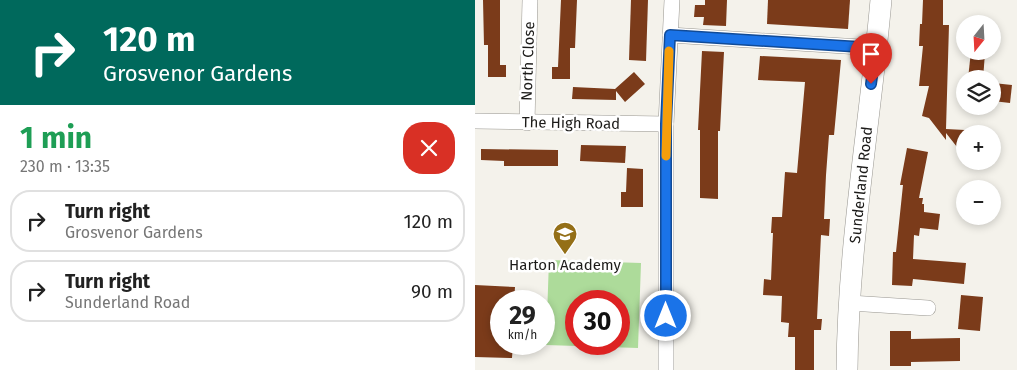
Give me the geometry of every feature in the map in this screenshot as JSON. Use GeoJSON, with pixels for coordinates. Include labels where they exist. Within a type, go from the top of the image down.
{"type":"FeatureCollection","features":[{"type":"Feature","properties":{"kind":"street","name":"North Close"},"geometry":{"type":"LineString","coordinates":[[527,123],[530,0]]}},
{"type":"Feature","properties":{"kind":"street"},"geometry":{"type":"LineString","coordinates":[[666,370],[666,124],[672,0]]}},
{"type":"Feature","properties":{"kind":"street","name":"Sunderland Road"},"geometry":{"type":"LineString","coordinates":[[847,370],[858,191],[881,0]]}},
{"type":"Feature","properties":{"kind":"street"},"geometry":{"type":"LineString","coordinates":[[670,35],[876,48]]}},
{"type":"Feature","properties":{"kind":"street","name":"The High Road"},"geometry":{"type":"LineString","coordinates":[[475,121],[666,124]]}},
{"type":"Feature","properties":{"kind":"street"},"geometry":{"type":"LineString","coordinates":[[850,302],[928,308]]}},
{"type":"Feature","properties":{"kind":"green space"},"geometry":{"type":"Polygon","coordinates":[[[549,260],[641,263],[638,348],[630,348],[630,290],[565,290],[565,346],[555,345],[555,290],[548,290],[549,260]]]}},
{"type":"Feature","properties":{"kind":"building"},"geometry":{"type":"Polygon","coordinates":[[[483,0],[500,0],[500,65],[506,65],[506,77],[488,77],[488,45],[484,45],[483,0]]]}},
{"type":"Feature","properties":{"kind":"building"},"geometry":{"type":"Polygon","coordinates":[[[561,0],[577,0],[575,48],[570,48],[570,79],[552,79],[552,67],[558,67],[561,0]]]}},
{"type":"Feature","properties":{"kind":"building"},"geometry":{"type":"Polygon","coordinates":[[[631,0],[648,0],[646,61],[629,60],[631,0]]]}},
{"type":"Feature","properties":{"kind":"building"},"geometry":{"type":"Polygon","coordinates":[[[705,0],[727,0],[726,26],[703,25],[704,17],[694,17],[695,5],[705,5],[705,0]]]}},
{"type":"Feature","properties":{"kind":"building"},"geometry":{"type":"Polygon","coordinates":[[[768,0],[850,0],[848,29],[767,24],[768,0]]]}},
{"type":"Feature","properties":{"kind":"building"},"geometry":{"type":"Polygon","coordinates":[[[923,0],[943,0],[943,25],[949,25],[946,129],[956,130],[956,146],[946,133],[946,140],[929,118],[922,116],[929,86],[919,86],[923,46],[919,46],[920,24],[922,24],[923,0]]]}},
{"type":"Feature","properties":{"kind":"building"},"geometry":{"type":"Polygon","coordinates":[[[702,51],[724,52],[720,131],[718,131],[718,199],[700,198],[700,130],[698,130],[702,51]]]}},
{"type":"Feature","properties":{"kind":"building"},"geometry":{"type":"Polygon","coordinates":[[[760,56],[841,60],[834,135],[829,135],[824,219],[830,219],[829,236],[821,235],[817,319],[822,319],[821,330],[814,330],[814,370],[795,370],[795,337],[788,337],[789,323],[781,322],[782,296],[763,295],[764,279],[771,280],[772,217],[782,217],[785,172],[797,173],[805,82],[758,80],[760,56]]]}},
{"type":"Feature","properties":{"kind":"building"},"geometry":{"type":"Polygon","coordinates":[[[970,60],[984,60],[984,70],[969,70],[970,60]]]}},
{"type":"Feature","properties":{"kind":"building"},"geometry":{"type":"Polygon","coordinates":[[[634,72],[645,84],[625,102],[616,91],[616,100],[572,99],[573,87],[615,89],[634,72]]]}},
{"type":"Feature","properties":{"kind":"building"},"geometry":{"type":"Polygon","coordinates":[[[1001,84],[1012,85],[1010,103],[1001,102],[1001,84]]]}},
{"type":"Feature","properties":{"kind":"building"},"geometry":{"type":"Polygon","coordinates":[[[581,145],[626,146],[625,163],[580,161],[581,145]]]}},
{"type":"Feature","properties":{"kind":"building"},"geometry":{"type":"Polygon","coordinates":[[[907,148],[928,152],[919,198],[923,198],[924,212],[940,214],[938,230],[920,228],[919,236],[914,235],[913,259],[966,263],[964,284],[913,279],[912,286],[892,285],[893,252],[896,252],[903,185],[900,185],[907,148]]]}},
{"type":"Feature","properties":{"kind":"building"},"geometry":{"type":"Polygon","coordinates":[[[481,149],[558,150],[558,166],[504,166],[504,161],[481,160],[481,149]]]}},
{"type":"Feature","properties":{"kind":"building"},"geometry":{"type":"Polygon","coordinates":[[[627,168],[643,169],[643,207],[621,207],[621,192],[626,192],[627,168]]]}},
{"type":"Feature","properties":{"kind":"building"},"geometry":{"type":"Polygon","coordinates":[[[475,285],[515,287],[515,290],[490,290],[490,355],[512,355],[512,358],[475,357],[475,285]]]}},
{"type":"Feature","properties":{"kind":"building"},"geometry":{"type":"Polygon","coordinates":[[[961,295],[983,297],[980,331],[958,329],[961,295]]]}},
{"type":"Feature","properties":{"kind":"building"},"geometry":{"type":"Polygon","coordinates":[[[890,331],[911,331],[911,339],[960,338],[960,361],[911,362],[911,366],[890,366],[890,331]]]}},
{"type":"Feature","properties":{"kind":"slow traffic"},"geometry":{"type":"LineString","coordinates":[[666,156],[669,51]]}},
{"type":"Feature","properties":{"kind":"place","name":"Harton Academy"},"geometry":{"type":"Point","coordinates":[565,255]}},
{"type":"Feature","properties":{"kind":"route"},"geometry":{"type":"LineString","coordinates":[[666,316],[666,124],[670,35],[876,48],[871,84]]}}]}
